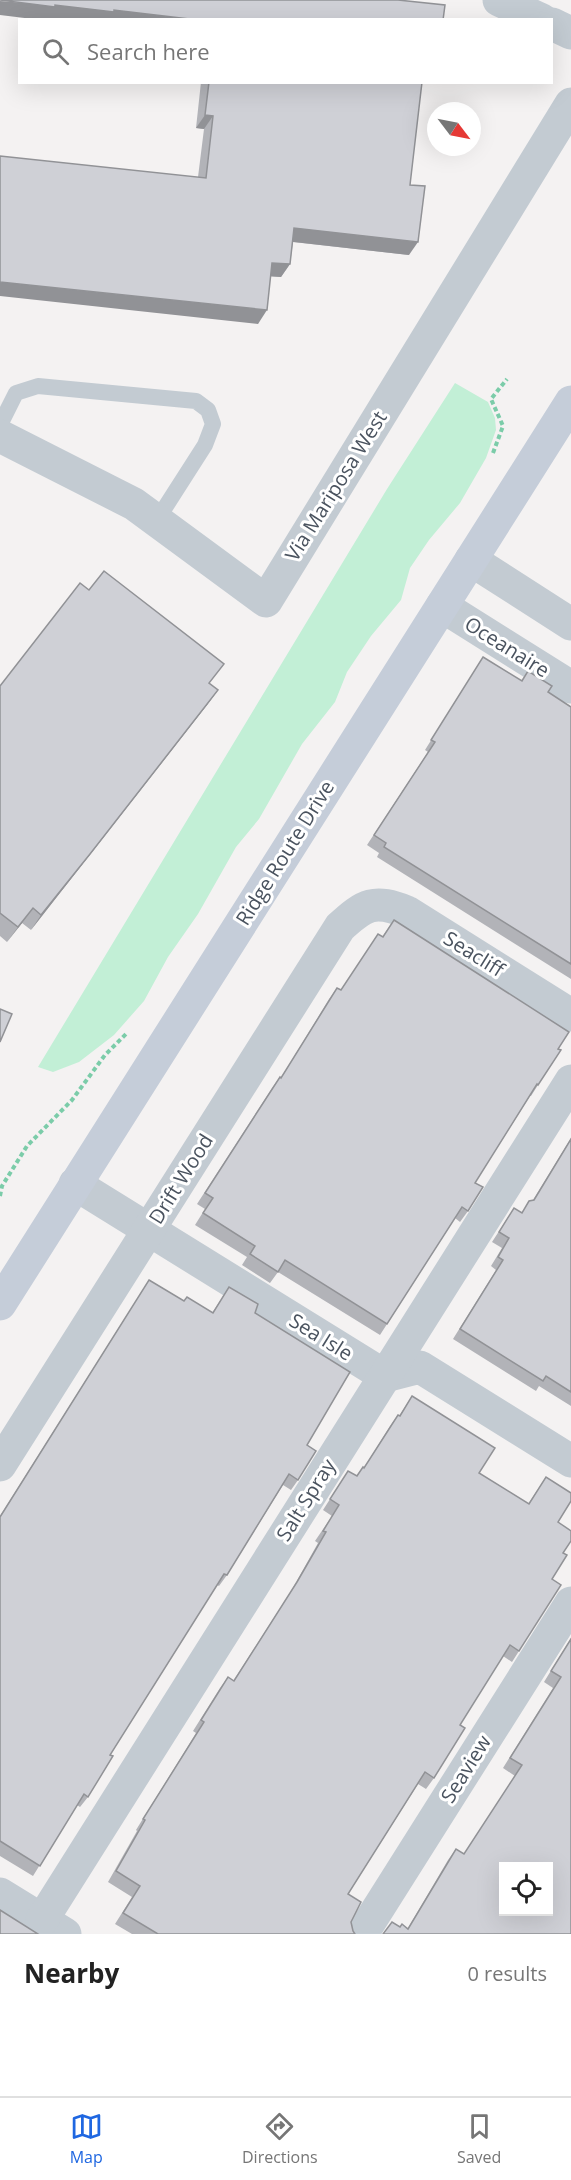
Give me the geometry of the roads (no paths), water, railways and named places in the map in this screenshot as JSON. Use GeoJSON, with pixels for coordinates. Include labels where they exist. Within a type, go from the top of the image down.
{"type":"FeatureCollection","features":[{"type":"Feature","properties":{"kind":"main road","name":"Ridge Route Drive"},"geometry":{"type":"LineString","coordinates":[[0,1304],[571,402]]}},
{"type":"Feature","properties":{"kind":"street"},"geometry":{"type":"LineString","coordinates":[[499,0],[538,18]]}},
{"type":"Feature","properties":{"kind":"street"},"geometry":{"type":"LineString","coordinates":[[553,24],[571,33]]}},
{"type":"Feature","properties":{"kind":"street","name":"Via Mariposa West"},"geometry":{"type":"LineString","coordinates":[[0,436],[134,504],[266,601],[571,104]]}},
{"type":"Feature","properties":{"kind":"street"},"geometry":{"type":"LineString","coordinates":[[471,560],[571,624]]}},
{"type":"Feature","properties":{"kind":"street","name":"Oceanaire"},"geometry":{"type":"LineString","coordinates":[[442,606],[571,687]]}},
{"type":"Feature","properties":{"kind":"street","name":"Seacliff"},"geometry":{"type":"LineString","coordinates":[[373,904],[393,906],[407,912],[571,1015]]}},
{"type":"Feature","properties":{"kind":"street","name":"Drift Wood"},"geometry":{"type":"LineString","coordinates":[[0,1465],[340,927],[354,914],[373,904]]}},
{"type":"Feature","properties":{"kind":"street","name":"Salt Spray"},"geometry":{"type":"LineString","coordinates":[[53,1927],[385,1376],[571,1081]]}},
{"type":"Feature","properties":{"kind":"street","name":"Sea Isle"},"geometry":{"type":"LineString","coordinates":[[75,1184],[385,1376]]}},
{"type":"Feature","properties":{"kind":"street"},"geometry":{"type":"LineString","coordinates":[[385,1376],[420,1366],[571,1461]]}},
{"type":"Feature","properties":{"kind":"street","name":"Seaview"},"geometry":{"type":"LineString","coordinates":[[362,1934],[571,1603]]}},
{"type":"Feature","properties":{"kind":"street"},"geometry":{"type":"LineString","coordinates":[[0,1894],[53,1927]]}},
{"type":"Feature","properties":{"kind":"lane"},"geometry":{"type":"LineString","coordinates":[[0,424],[16,393],[38,386],[196,401],[208,410],[213,424],[205,445],[157,520]]}}]}
